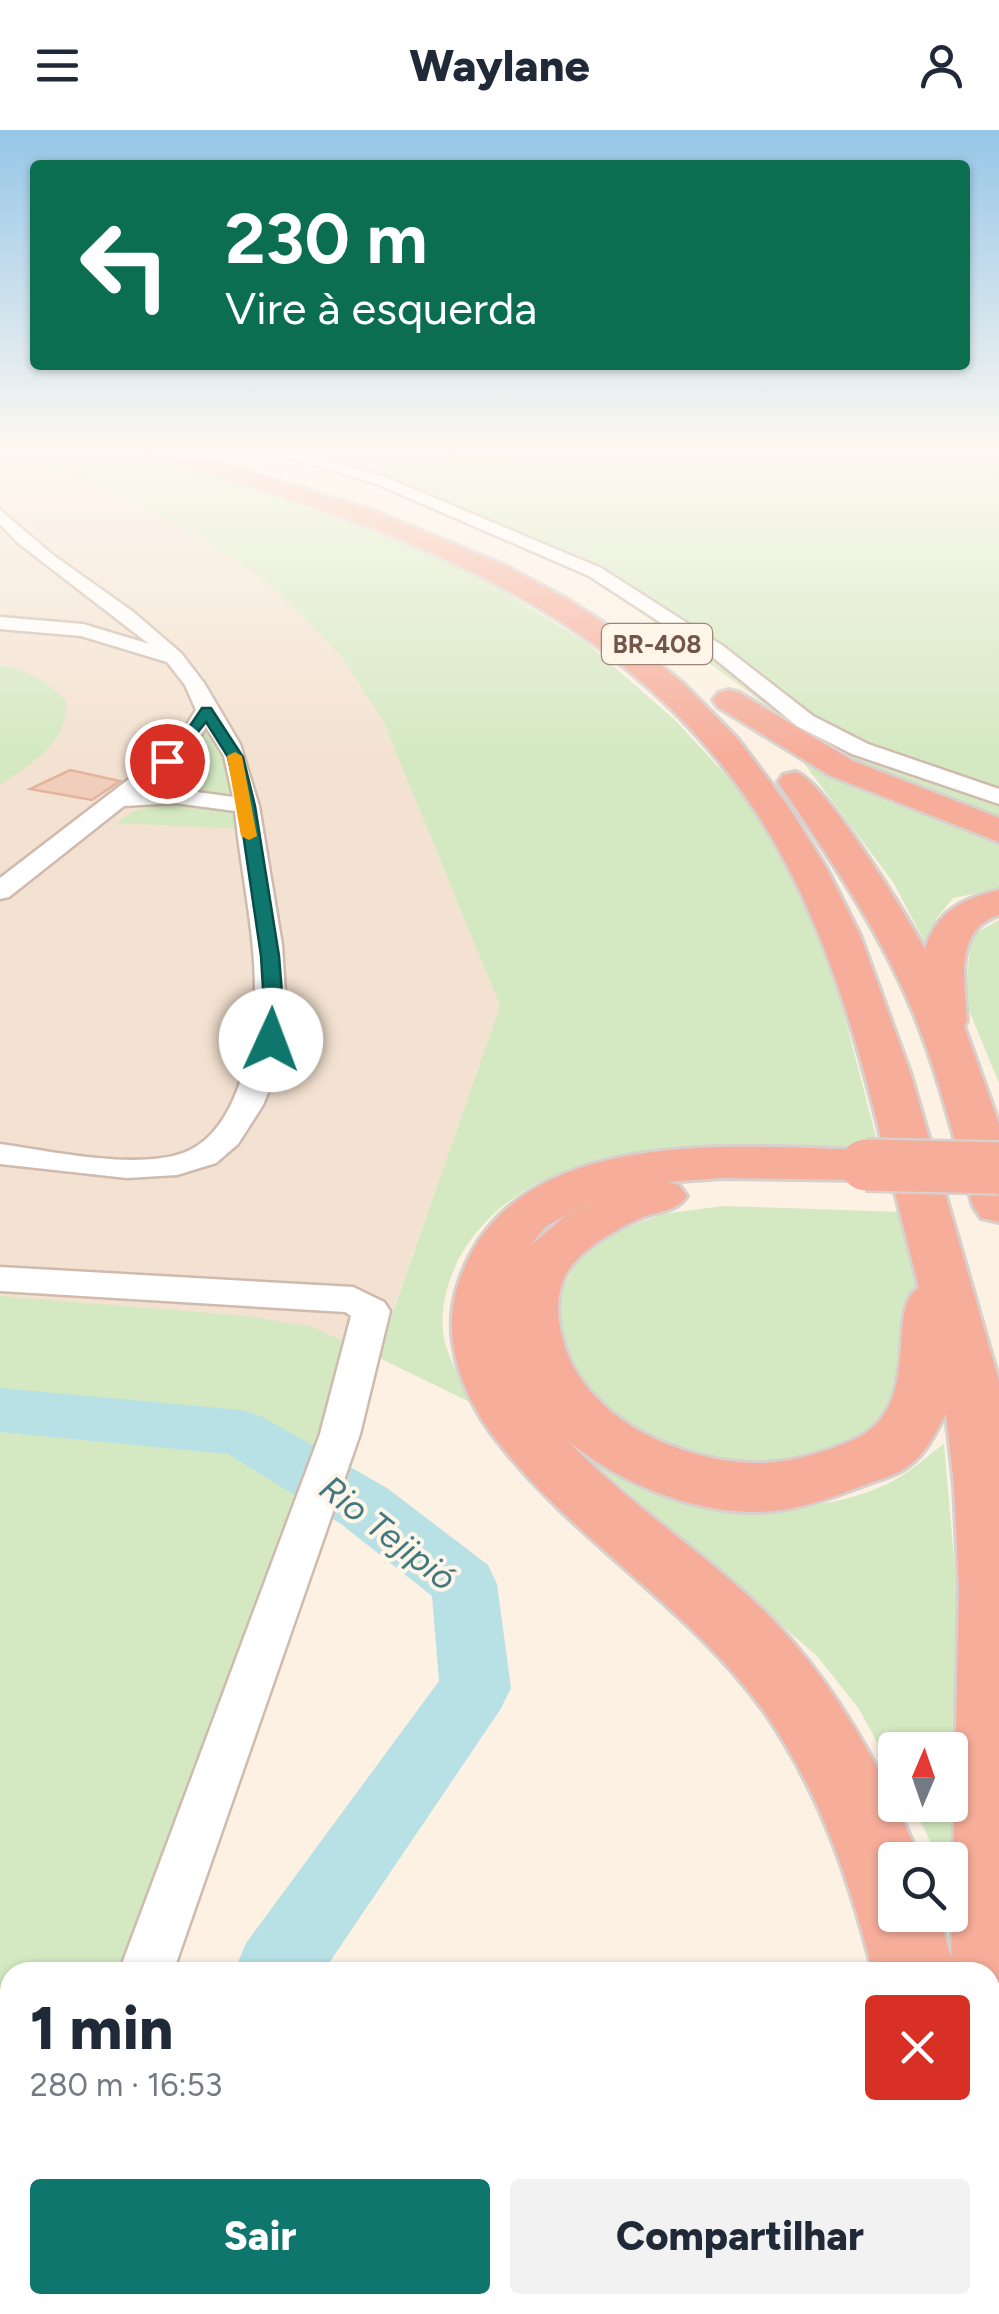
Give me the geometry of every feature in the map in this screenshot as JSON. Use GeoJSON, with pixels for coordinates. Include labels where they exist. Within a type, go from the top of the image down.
{"type":"FeatureCollection","features":[{"type":"Feature","properties":{"kind":"highway"},"geometry":{"type":"LineString","coordinates":[[448,553],[716,711],[841,768],[999,831]]}},
{"type":"Feature","properties":{"kind":"highway","name":"BR-408"},"geometry":{"type":"LineString","coordinates":[[498,553],[626,622],[716,711],[777,756],[846,853],[912,966],[946,1037],[999,1206]]}},
{"type":"Feature","properties":{"kind":"highway","name":"BR-408"},"geometry":{"type":"LineString","coordinates":[[716,711],[738,758],[802,853],[852,964],[880,1041],[936,1251],[982,1450],[994,1629],[993,1962]]}},
{"type":"Feature","properties":{"kind":"highway"},"geometry":{"type":"LineString","coordinates":[[946,1037],[943,945],[957,921],[984,905],[999,902]]}},
{"type":"Feature","properties":{"kind":"highway"},"geometry":{"type":"LineString","coordinates":[[878,1854],[846,1787],[787,1686],[704,1595],[566,1478],[515,1422],[481,1358],[480,1298],[499,1248],[521,1220],[568,1190],[642,1168],[678,1164],[869,1178],[999,1195]]}},
{"type":"Feature","properties":{"kind":"highway"},"geometry":{"type":"LineString","coordinates":[[936,1251],[930,1354],[922,1403],[890,1450],[815,1479],[748,1488],[660,1468],[620,1448],[565,1404],[532,1348],[529,1294],[550,1255],[593,1220],[646,1198],[999,1168]]}},
{"type":"Feature","properties":{"kind":"highway"},"geometry":{"type":"LineString","coordinates":[[903,1932],[911,1962]]}},
{"type":"Feature","properties":{"kind":"street"},"geometry":{"type":"LineString","coordinates":[[0,1154],[138,1167],[177,1166],[216,1148],[240,1118],[260,1080],[271,1040],[274,1005],[247,806],[235,757],[193,682],[173,658],[127,612],[40,553]]}},
{"type":"Feature","properties":{"kind":"street"},"geometry":{"type":"LineString","coordinates":[[551,553],[596,572],[716,650],[805,722],[860,749],[999,796]]}},
{"type":"Feature","properties":{"kind":"street"},"geometry":{"type":"LineString","coordinates":[[83,630],[114,624],[127,612]]}},
{"type":"Feature","properties":{"kind":"street"},"geometry":{"type":"LineString","coordinates":[[0,623],[83,630],[173,658]]}},
{"type":"Feature","properties":{"kind":"street"},"geometry":{"type":"LineString","coordinates":[[0,890],[121,800],[184,745],[206,710]]}},
{"type":"Feature","properties":{"kind":"street"},"geometry":{"type":"LineString","coordinates":[[121,800],[175,796],[247,806]]}},
{"type":"Feature","properties":{"kind":"street"},"geometry":{"type":"LineString","coordinates":[[0,1279],[336,1298],[365,1304],[371,1311],[340,1434],[150,1962]]}},
{"type":"Feature","properties":{"kind":"shaded area"},"geometry":{"type":"Polygon","coordinates":[[[0,553],[224,553],[262,578],[342,657],[384,723],[500,1006],[164,1962],[0,1962],[0,553]]]}},
{"type":"Feature","properties":{"kind":"green space"},"geometry":{"type":"Polygon","coordinates":[[[224,553],[434,553],[587,643],[676,721],[735,785],[777,846],[825,942],[879,1148],[772,1144],[656,1149],[600,1160],[549,1178],[503,1206],[467,1245],[450,1280],[444,1307],[443,1333],[448,1353],[470,1402],[377,1357],[500,1006],[384,723],[342,657],[262,578],[224,553]]]}},
{"type":"Feature","properties":{"kind":"green space"},"geometry":{"type":"Polygon","coordinates":[[[537,553],[999,553],[999,821],[886,781],[817,743],[601,583],[537,553]]]}},
{"type":"Feature","properties":{"kind":"green space"},"geometry":{"type":"Polygon","coordinates":[[[0,666],[36,678],[66,701],[65,716],[55,740],[0,785],[0,666]]]}},
{"type":"Feature","properties":{"kind":"green space"},"geometry":{"type":"Polygon","coordinates":[[[206,710],[247,806],[121,799],[206,710]]]}},
{"type":"Feature","properties":{"kind":"green space"},"geometry":{"type":"Polygon","coordinates":[[[791,746],[891,803],[999,839],[999,889],[953,898],[936,919],[935,961],[893,882],[791,746]]]}},
{"type":"Feature","properties":{"kind":"green space"},"geometry":{"type":"Polygon","coordinates":[[[176,800],[236,806],[244,829],[117,823],[134,811],[176,800]]]}},
{"type":"Feature","properties":{"kind":"green space"},"geometry":{"type":"Polygon","coordinates":[[[999,920],[999,1083],[965,1001],[971,936],[999,920]]]}},
{"type":"Feature","properties":{"kind":"green space"},"geometry":{"type":"Polygon","coordinates":[[[723,1206],[903,1212],[917,1285],[917,1385],[884,1432],[820,1461],[721,1463],[641,1437],[582,1398],[553,1348],[558,1297],[575,1264],[614,1232],[663,1214],[723,1206]]]}},
{"type":"Feature","properties":{"kind":"green space"},"geometry":{"type":"Polygon","coordinates":[[[0,1296],[247,1316],[313,1327],[342,1341],[343,1361],[132,1962],[0,1962],[0,1296]]]}},
{"type":"Feature","properties":{"kind":"green space"},"geometry":{"type":"Polygon","coordinates":[[[944,1444],[989,1962],[980,1962],[968,1931],[968,1842],[931,1842],[921,1822],[968,1822],[968,1732],[878,1732],[878,1744],[859,1709],[817,1656],[594,1463],[663,1490],[739,1505],[815,1504],[852,1497],[887,1484],[944,1444]]]}},
{"type":"Feature","properties":{"kind":"building"},"geometry":{"type":"Polygon","coordinates":[[[70,770],[120,781],[92,800],[30,789],[70,770]]]}},
{"type":"Feature","properties":{"kind":"waterway","name":"Rio Tejipió"},"geometry":{"type":"LineString","coordinates":[[0,1410],[241,1433],[364,1506],[464,1584],[475,1688],[282,1962]]}},
{"type":"Feature","properties":{"kind":"slow traffic"},"geometry":{"type":"LineString","coordinates":[[235,756],[247,806],[249,836]]}},
{"type":"Feature","properties":{"kind":"route"},"geometry":{"type":"LineString","coordinates":[[167,761],[194,732],[206,710],[235,757],[247,806],[270,956],[274,1005],[271,1040]]}}]}
